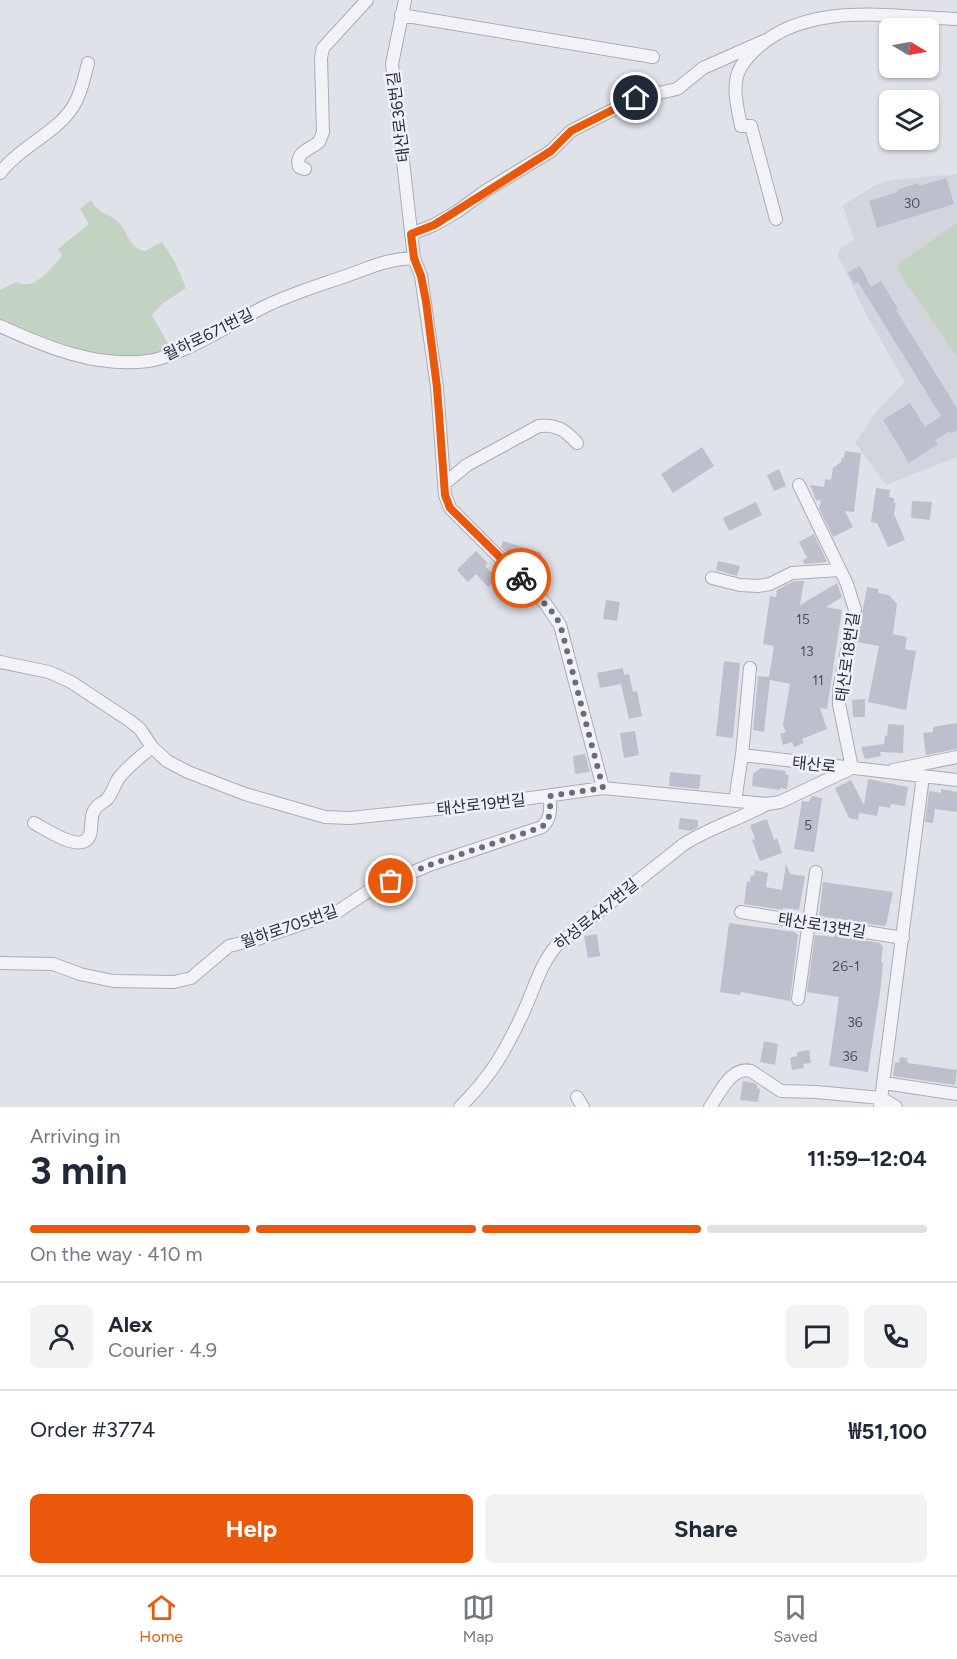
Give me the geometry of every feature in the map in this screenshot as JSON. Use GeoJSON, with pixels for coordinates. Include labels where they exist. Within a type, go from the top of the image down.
{"type":"FeatureCollection","features":[{"type":"Feature","properties":{"kind":"street"},"geometry":{"type":"LineString","coordinates":[[305,169],[299,167],[297,161],[300,153],[319,142],[323,132],[321,58],[323,48],[367,0]]}},
{"type":"Feature","properties":{"kind":"street","name":"태산로36번길"},"geometry":{"type":"LineString","coordinates":[[405,0],[392,64],[414,258],[421,276],[436,377],[445,495],[450,508],[545,603],[560,624],[603,788]]}},
{"type":"Feature","properties":{"kind":"street"},"geometry":{"type":"LineString","coordinates":[[411,234],[434,225],[551,151],[571,131],[636,98],[677,89],[703,68],[764,41],[795,24],[853,14],[957,19]]}},
{"type":"Feature","properties":{"kind":"street"},"geometry":{"type":"LineString","coordinates":[[401,15],[653,57]]}},
{"type":"Feature","properties":{"kind":"street"},"geometry":{"type":"LineString","coordinates":[[764,41],[741,66],[737,76],[736,93],[741,126],[751,126],[755,136],[776,219]]}},
{"type":"Feature","properties":{"kind":"street"},"geometry":{"type":"LineString","coordinates":[[0,173],[71,110],[81,88],[88,63]]}},
{"type":"Feature","properties":{"kind":"street","name":"월하로671번길"},"geometry":{"type":"LineString","coordinates":[[0,326],[28,339],[76,355],[117,362],[151,361],[174,353],[296,293],[382,262],[414,258]]}},
{"type":"Feature","properties":{"kind":"street"},"geometry":{"type":"LineString","coordinates":[[444,484],[466,465],[539,426],[559,427],[577,443]]}},
{"type":"Feature","properties":{"kind":"street","name":"태산로18번길"},"geometry":{"type":"LineString","coordinates":[[799,485],[853,599],[855,610],[839,690],[839,704],[852,768]]}},
{"type":"Feature","properties":{"kind":"street"},"geometry":{"type":"LineString","coordinates":[[712,578],[740,585],[758,586],[770,584],[792,573],[839,570]]}},
{"type":"Feature","properties":{"kind":"street","name":"태산로19번길"},"geometry":{"type":"LineString","coordinates":[[0,662],[48,672],[71,682],[130,721],[167,761],[188,772],[254,797],[325,817],[350,818],[603,788],[767,804],[790,798],[852,768]]}},
{"type":"Feature","properties":{"kind":"street"},"geometry":{"type":"LineString","coordinates":[[735,801],[742,755],[750,668]]}},
{"type":"Feature","properties":{"kind":"street"},"geometry":{"type":"LineString","coordinates":[[34,823],[69,841],[79,843],[87,841],[91,834],[92,816],[96,807],[111,794],[116,782],[126,770],[152,747]]}},
{"type":"Feature","properties":{"kind":"street","name":"태산로"},"geometry":{"type":"LineString","coordinates":[[742,755],[957,780]]}},
{"type":"Feature","properties":{"kind":"street","name":"태산로"},"geometry":{"type":"LineString","coordinates":[[886,772],[916,764],[957,758]]}},
{"type":"Feature","properties":{"kind":"street"},"geometry":{"type":"LineString","coordinates":[[881,1102],[923,776]]}},
{"type":"Feature","properties":{"kind":"street","name":"월하로705번길"},"geometry":{"type":"LineString","coordinates":[[0,963],[52,964],[87,976],[113,981],[174,982],[190,978],[230,946],[337,912],[370,890],[432,864],[542,827],[549,821],[551,814],[550,796]]}},
{"type":"Feature","properties":{"kind":"street","name":"하성로447번길"},"geometry":{"type":"LineString","coordinates":[[460,1107],[499,1061],[545,962],[557,945],[684,844],[698,835],[741,818],[767,804]]}},
{"type":"Feature","properties":{"kind":"street"},"geometry":{"type":"LineString","coordinates":[[798,999],[816,872]]}},
{"type":"Feature","properties":{"kind":"street","name":"태산로13번길"},"geometry":{"type":"LineString","coordinates":[[741,912],[903,938]]}},
{"type":"Feature","properties":{"kind":"street"},"geometry":{"type":"LineString","coordinates":[[710,1107],[729,1079],[742,1070],[751,1071],[776,1088],[788,1092],[816,1092],[881,1102],[896,1107]]}},
{"type":"Feature","properties":{"kind":"street"},"geometry":{"type":"LineString","coordinates":[[884,1083],[957,1094]]}},
{"type":"Feature","properties":{"kind":"shaded area"},"geometry":{"type":"Polygon","coordinates":[[[957,174],[957,457],[886,485],[855,443],[877,411],[905,382],[866,314],[838,256],[839,250],[854,240],[843,205],[874,186],[891,180],[957,174]]]}},
{"type":"Feature","properties":{"kind":"green space"},"geometry":{"type":"Polygon","coordinates":[[[91,200],[101,212],[120,224],[136,247],[145,251],[162,242],[175,262],[186,288],[162,304],[152,315],[171,349],[150,356],[106,357],[62,346],[0,322],[0,290],[17,282],[30,284],[42,277],[62,256],[58,249],[89,224],[80,209],[91,200]]]}},
{"type":"Feature","properties":{"kind":"green space"},"geometry":{"type":"Polygon","coordinates":[[[957,223],[957,356],[899,273],[898,266],[957,223]]]}},
{"type":"Feature","properties":{"kind":"building"},"geometry":{"type":"Polygon","coordinates":[[[946,178],[954,204],[877,228],[869,201],[918,183],[919,186],[946,178]]]}},
{"type":"Feature","properties":{"kind":"building"},"geometry":{"type":"Polygon","coordinates":[[[860,266],[871,287],[881,281],[898,309],[896,310],[957,408],[957,430],[951,434],[950,431],[935,440],[938,444],[909,463],[883,420],[910,403],[925,427],[941,416],[858,282],[854,284],[848,272],[860,266]]]}},
{"type":"Feature","properties":{"kind":"building"},"geometry":{"type":"Polygon","coordinates":[[[702,447],[714,466],[673,493],[661,474],[702,447]]]}},
{"type":"Feature","properties":{"kind":"building"},"geometry":{"type":"Polygon","coordinates":[[[845,451],[861,453],[854,512],[845,511],[853,527],[833,537],[819,508],[821,501],[816,500],[810,485],[824,487],[825,479],[831,480],[833,468],[841,462],[842,457],[844,458],[845,451]]]}},
{"type":"Feature","properties":{"kind":"building"},"geometry":{"type":"Polygon","coordinates":[[[779,469],[786,486],[774,491],[767,475],[779,469]]]}},
{"type":"Feature","properties":{"kind":"building"},"geometry":{"type":"Polygon","coordinates":[[[876,488],[890,490],[889,497],[894,498],[894,503],[896,503],[894,514],[905,540],[888,547],[877,523],[871,522],[876,488]]]}},
{"type":"Feature","properties":{"kind":"building"},"geometry":{"type":"Polygon","coordinates":[[[912,501],[932,502],[930,520],[911,518],[912,501]]]}},
{"type":"Feature","properties":{"kind":"building"},"geometry":{"type":"Polygon","coordinates":[[[756,502],[762,515],[729,531],[723,518],[756,502]]]}},
{"type":"Feature","properties":{"kind":"building"},"geometry":{"type":"Polygon","coordinates":[[[814,534],[827,562],[804,564],[803,560],[807,558],[799,542],[814,534]]]}},
{"type":"Feature","properties":{"kind":"building"},"geometry":{"type":"Polygon","coordinates":[[[503,541],[542,553],[539,563],[507,553],[501,547],[503,541]]]}},
{"type":"Feature","properties":{"kind":"building"},"geometry":{"type":"Polygon","coordinates":[[[476,551],[488,563],[485,566],[497,579],[488,587],[476,574],[468,582],[457,570],[476,551]]]}},
{"type":"Feature","properties":{"kind":"building"},"geometry":{"type":"Polygon","coordinates":[[[718,561],[740,566],[737,576],[716,570],[718,561]]]}},
{"type":"Feature","properties":{"kind":"building"},"geometry":{"type":"Polygon","coordinates":[[[509,578],[524,594],[515,602],[500,586],[509,578]]]}},
{"type":"Feature","properties":{"kind":"building"},"geometry":{"type":"Polygon","coordinates":[[[794,581],[804,581],[800,605],[837,583],[842,597],[826,607],[842,610],[827,709],[820,708],[827,729],[802,739],[804,743],[794,747],[792,742],[783,745],[780,734],[786,732],[783,725],[790,684],[770,680],[764,732],[753,730],[758,676],[769,677],[774,646],[763,644],[770,596],[776,597],[777,590],[794,581]]]}},
{"type":"Feature","properties":{"kind":"building"},"geometry":{"type":"Polygon","coordinates":[[[867,587],[879,589],[878,593],[889,595],[897,604],[893,634],[907,637],[905,649],[916,651],[906,710],[868,702],[879,646],[857,642],[867,587]]]}},
{"type":"Feature","properties":{"kind":"building"},"geometry":{"type":"Polygon","coordinates":[[[606,600],[620,602],[617,621],[603,619],[606,600]]]}},
{"type":"Feature","properties":{"kind":"building"},"geometry":{"type":"Polygon","coordinates":[[[724,661],[740,663],[733,738],[716,736],[724,661]]]}},
{"type":"Feature","properties":{"kind":"building"},"geometry":{"type":"Polygon","coordinates":[[[623,668],[624,675],[629,674],[633,692],[637,691],[642,716],[629,719],[621,684],[600,688],[597,673],[623,668]]]}},
{"type":"Feature","properties":{"kind":"building"},"geometry":{"type":"Polygon","coordinates":[[[865,699],[865,717],[853,717],[852,700],[865,699]]]}},
{"type":"Feature","properties":{"kind":"building"},"geometry":{"type":"Polygon","coordinates":[[[957,723],[957,749],[926,755],[923,733],[933,732],[933,727],[957,723]]]}},
{"type":"Feature","properties":{"kind":"building"},"geometry":{"type":"Polygon","coordinates":[[[888,724],[904,725],[903,753],[880,752],[881,756],[865,759],[861,747],[884,744],[888,724]]]}},
{"type":"Feature","properties":{"kind":"building"},"geometry":{"type":"Polygon","coordinates":[[[635,731],[639,755],[624,758],[620,733],[635,731]]]}},
{"type":"Feature","properties":{"kind":"building"},"geometry":{"type":"Polygon","coordinates":[[[585,754],[590,772],[575,774],[573,756],[585,754]]]}},
{"type":"Feature","properties":{"kind":"building"},"geometry":{"type":"Polygon","coordinates":[[[761,768],[786,771],[785,774],[789,775],[787,789],[752,786],[753,774],[761,768]]]}},
{"type":"Feature","properties":{"kind":"building"},"geometry":{"type":"Polygon","coordinates":[[[670,772],[701,775],[699,789],[669,786],[670,772]]]}},
{"type":"Feature","properties":{"kind":"building"},"geometry":{"type":"Polygon","coordinates":[[[868,779],[908,787],[905,806],[891,804],[890,808],[879,806],[877,816],[859,813],[858,820],[849,818],[835,788],[851,780],[864,805],[868,779]]]}},
{"type":"Feature","properties":{"kind":"building"},"geometry":{"type":"Polygon","coordinates":[[[941,789],[957,792],[957,812],[935,809],[933,823],[925,822],[929,791],[941,793],[941,789]]]}},
{"type":"Feature","properties":{"kind":"building"},"geometry":{"type":"Polygon","coordinates":[[[812,796],[822,798],[814,852],[794,849],[802,801],[809,802],[812,796]]]}},
{"type":"Feature","properties":{"kind":"building"},"geometry":{"type":"Polygon","coordinates":[[[680,818],[698,820],[698,827],[691,831],[678,829],[680,818]]]}},
{"type":"Feature","properties":{"kind":"building"},"geometry":{"type":"Polygon","coordinates":[[[767,819],[774,840],[777,838],[782,853],[760,861],[752,840],[755,839],[750,825],[767,819]]]}},
{"type":"Feature","properties":{"kind":"building"},"geometry":{"type":"Polygon","coordinates":[[[786,864],[790,874],[805,876],[799,910],[744,904],[747,881],[750,882],[755,870],[768,873],[766,887],[782,890],[786,864]]]}},
{"type":"Feature","properties":{"kind":"building"},"geometry":{"type":"Polygon","coordinates":[[[823,882],[893,892],[886,925],[819,916],[823,882]]]}},
{"type":"Feature","properties":{"kind":"building"},"geometry":{"type":"Polygon","coordinates":[[[729,923],[795,932],[798,935],[790,1001],[741,992],[740,995],[720,992],[729,923]]]}},
{"type":"Feature","properties":{"kind":"building"},"geometry":{"type":"Polygon","coordinates":[[[597,934],[600,956],[588,958],[584,936],[597,934]]]}},
{"type":"Feature","properties":{"kind":"building"},"geometry":{"type":"Polygon","coordinates":[[[815,935],[834,937],[835,935],[880,943],[883,947],[881,985],[868,1072],[829,1066],[839,997],[807,992],[815,935]]]}},
{"type":"Feature","properties":{"kind":"building"},"geometry":{"type":"Polygon","coordinates":[[[764,1041],[778,1044],[775,1065],[760,1062],[764,1041]]]}},
{"type":"Feature","properties":{"kind":"building"},"geometry":{"type":"Polygon","coordinates":[[[809,1050],[811,1063],[803,1064],[804,1068],[792,1070],[790,1058],[797,1056],[797,1052],[809,1050]]]}},
{"type":"Feature","properties":{"kind":"building"},"geometry":{"type":"Polygon","coordinates":[[[900,1057],[907,1058],[908,1063],[957,1070],[955,1085],[893,1076],[895,1062],[899,1063],[900,1057]]]}},
{"type":"Feature","properties":{"kind":"building"},"geometry":{"type":"Polygon","coordinates":[[[743,1081],[754,1083],[760,1089],[758,1102],[740,1100],[743,1081]]]}},
{"type":"Feature","properties":{"kind":"way so far"},"geometry":{"type":"LineString","coordinates":[[391,881],[432,864],[542,827],[549,821],[551,814],[550,796],[603,788],[560,624],[545,603],[521,578]]}},
{"type":"Feature","properties":{"kind":"route"},"geometry":{"type":"LineString","coordinates":[[521,578],[450,508],[445,495],[437,387],[426,301],[421,276],[414,258],[411,234],[434,225],[458,211],[487,190],[551,151],[571,131],[636,98]]}}]}
